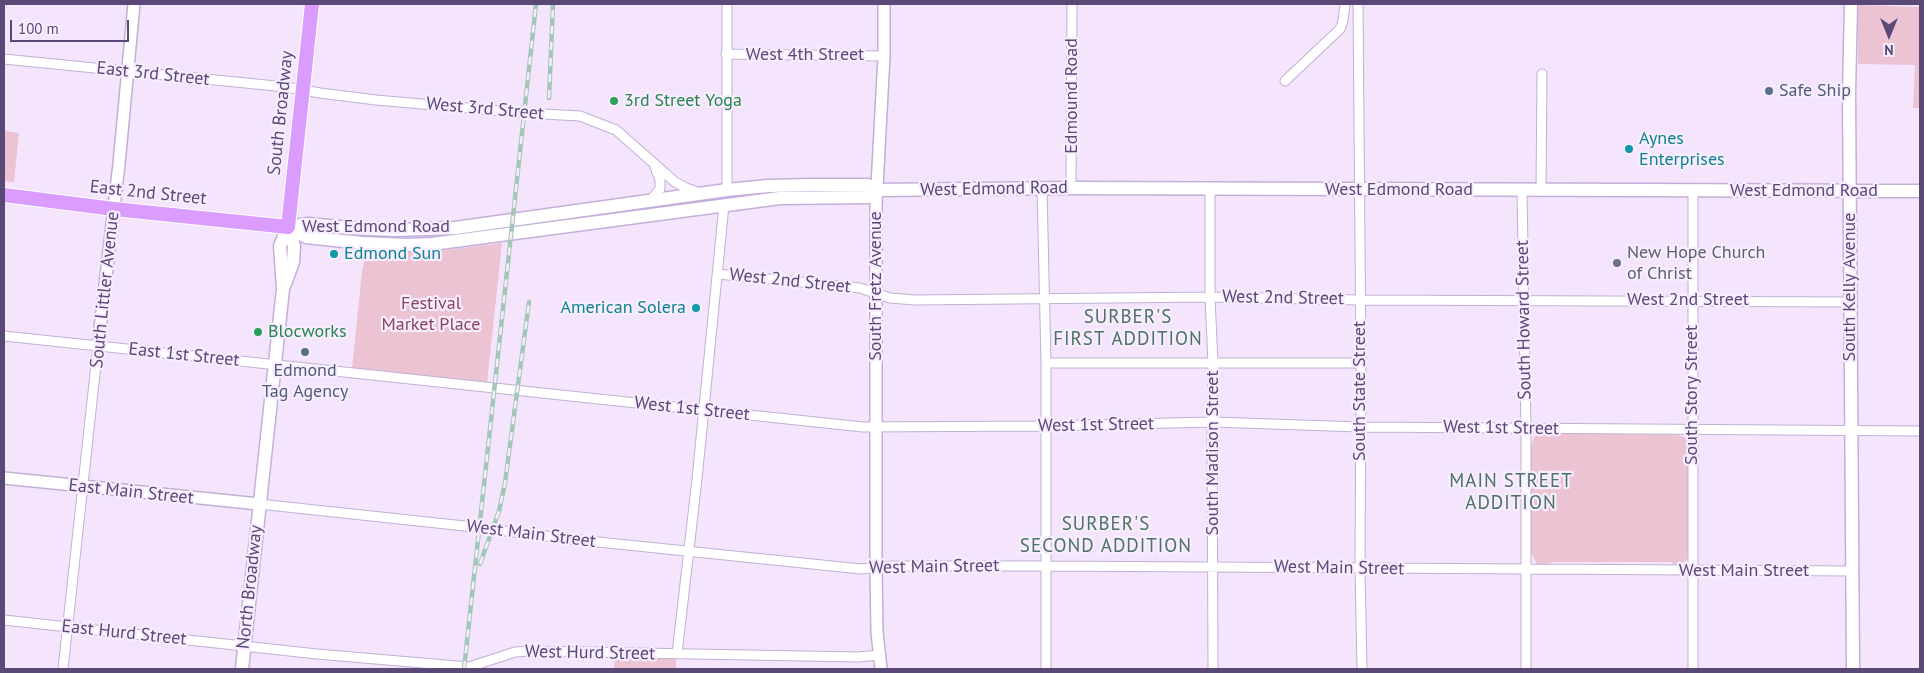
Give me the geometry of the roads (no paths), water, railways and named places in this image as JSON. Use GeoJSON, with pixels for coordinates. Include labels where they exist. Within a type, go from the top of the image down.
{"type":"FeatureCollection","features":[{"type":"Feature","properties":{"kind":"main road","name":"South Broadway"},"geometry":{"type":"LineString","coordinates":[[259,504],[283,289],[280,246],[288,227],[312,4]]}},
{"type":"Feature","properties":{"kind":"main road","name":"South Kelly Avenue"},"geometry":{"type":"LineString","coordinates":[[1851,4],[1849,92],[1853,669]]}},
{"type":"Feature","properties":{"kind":"main road","name":"West Edmond Road"},"geometry":{"type":"LineString","coordinates":[[288,227],[308,224],[395,230],[455,228],[727,190],[768,186],[827,184],[868,185],[877,190],[1210,188],[1920,191]]}},
{"type":"Feature","properties":{"kind":"main road","name":"West Edmond Road"},"geometry":{"type":"LineString","coordinates":[[288,227],[306,237],[362,243],[432,244],[780,198],[868,198],[877,190]]}},
{"type":"Feature","properties":{"kind":"main road","name":"East 2nd Street"},"geometry":{"type":"LineString","coordinates":[[4,195],[114,209],[288,227]]}},
{"type":"Feature","properties":{"kind":"main road","name":"North Broadway"},"geometry":{"type":"LineString","coordinates":[[242,669],[259,504]]}},
{"type":"Feature","properties":{"kind":"street","name":"South Littler Avenue"},"geometry":{"type":"LineString","coordinates":[[63,669],[114,209],[134,4]]}},
{"type":"Feature","properties":{"kind":"street"},"geometry":{"type":"LineString","coordinates":[[727,4],[727,190]]}},
{"type":"Feature","properties":{"kind":"street","name":"South Fretz Avenue"},"geometry":{"type":"LineString","coordinates":[[882,669],[877,632],[876,294],[877,190],[884,56],[884,4]]}},
{"type":"Feature","properties":{"kind":"street","name":"Edmound Road"},"geometry":{"type":"LineString","coordinates":[[1071,188],[1072,4]]}},
{"type":"Feature","properties":{"kind":"street"},"geometry":{"type":"LineString","coordinates":[[1285,81],[1340,29],[1344,20],[1345,4]]}},
{"type":"Feature","properties":{"kind":"street","name":"South State Street"},"geometry":{"type":"LineString","coordinates":[[1358,4],[1362,669]]}},
{"type":"Feature","properties":{"kind":"street","name":"West 4th Street"},"geometry":{"type":"LineString","coordinates":[[726,54],[884,56]]}},
{"type":"Feature","properties":{"kind":"street","name":"East 3rd Street"},"geometry":{"type":"LineString","coordinates":[[4,59],[302,90]]}},
{"type":"Feature","properties":{"kind":"street"},"geometry":{"type":"LineString","coordinates":[[1541,190],[1542,74]]}},
{"type":"Feature","properties":{"kind":"street","name":"West 3rd Street"},"geometry":{"type":"LineString","coordinates":[[302,90],[376,100],[580,116],[616,130],[675,182],[696,192],[710,193]]}},
{"type":"Feature","properties":{"kind":"street"},"geometry":{"type":"LineString","coordinates":[[650,201],[660,189],[658,172],[653,163]]}},
{"type":"Feature","properties":{"kind":"street","name":"South Madison Street"},"geometry":{"type":"LineString","coordinates":[[1210,188],[1210,297],[1213,363],[1213,669]]}},
{"type":"Feature","properties":{"kind":"street"},"geometry":{"type":"LineString","coordinates":[[1042,189],[1043,298],[1046,363],[1046,669]]}},
{"type":"Feature","properties":{"kind":"street","name":"South Howard Street"},"geometry":{"type":"LineString","coordinates":[[1522,190],[1526,429],[1526,669]]}},
{"type":"Feature","properties":{"kind":"street","name":"South Story Street"},"geometry":{"type":"LineString","coordinates":[[1693,191],[1691,300],[1693,669]]}},
{"type":"Feature","properties":{"kind":"street"},"geometry":{"type":"LineString","coordinates":[[677,654],[724,206]]}},
{"type":"Feature","properties":{"kind":"street","name":"West 2nd Street"},"geometry":{"type":"LineString","coordinates":[[718,274],[860,288],[890,298],[915,300],[1210,297],[1360,300],[1851,302]]}},
{"type":"Feature","properties":{"kind":"street","name":"East 1st Street"},"geometry":{"type":"LineString","coordinates":[[4,336],[275,365]]}},
{"type":"Feature","properties":{"kind":"street"},"geometry":{"type":"LineString","coordinates":[[1046,363],[1361,363]]}},
{"type":"Feature","properties":{"kind":"street","name":"West 1st Street"},"geometry":{"type":"LineString","coordinates":[[275,365],[863,427],[1046,426],[1212,422],[1360,427],[1920,431]]}},
{"type":"Feature","properties":{"kind":"street","name":"East Main Street"},"geometry":{"type":"LineString","coordinates":[[4,478],[259,504]]}},
{"type":"Feature","properties":{"kind":"street","name":"West Main Street"},"geometry":{"type":"LineString","coordinates":[[259,504],[861,569],[892,566],[1046,566],[1853,571]]}},
{"type":"Feature","properties":{"kind":"street","name":"East Hurd Street"},"geometry":{"type":"LineString","coordinates":[[4,620],[244,645]]}},
{"type":"Feature","properties":{"kind":"street","name":"West Hurd Street"},"geometry":{"type":"LineString","coordinates":[[244,645],[469,667],[515,652],[532,650],[858,657],[879,655]]}},
{"type":"Feature","properties":{"kind":"railway"},"geometry":{"type":"LineString","coordinates":[[464,669],[536,4]]}},
{"type":"Feature","properties":{"kind":"railway"},"geometry":{"type":"LineString","coordinates":[[549,98],[553,4]]}},
{"type":"Feature","properties":{"kind":"railway"},"geometry":{"type":"LineString","coordinates":[[480,564],[499,511],[505,483],[529,302]]}},
{"type":"Feature","properties":{"kind":"place","name":"Safe Ship"},"geometry":{"type":"Point","coordinates":[1769,91]}},
{"type":"Feature","properties":{"kind":"place","name":"3rd Street Yoga"},"geometry":{"type":"Point","coordinates":[614,101]}},
{"type":"Feature","properties":{"kind":"place","name":"Aynes Enterprises"},"geometry":{"type":"Point","coordinates":[1629,149]}},
{"type":"Feature","properties":{"kind":"place","name":"Edmond Sun"},"geometry":{"type":"Point","coordinates":[334,254]}},
{"type":"Feature","properties":{"kind":"place","name":"New Hope Church of Christ"},"geometry":{"type":"Point","coordinates":[1617,263]}},
{"type":"Feature","properties":{"kind":"place","name":"American Solera"},"geometry":{"type":"Point","coordinates":[696,308]}},
{"type":"Feature","properties":{"kind":"place","name":"Blocworks"},"geometry":{"type":"Point","coordinates":[258,332]}},
{"type":"Feature","properties":{"kind":"place","name":"Edmond Tag Agency"},"geometry":{"type":"Point","coordinates":[305,352]}},
{"type":"Feature","properties":{"kind":"district","name":"SURBER'S FIRST ADDITION"},"geometry":{"type":"Point","coordinates":[1128,329]}},
{"type":"Feature","properties":{"kind":"district","name":"MAIN STREET ADDITION"},"geometry":{"type":"Point","coordinates":[1511,493]}},
{"type":"Feature","properties":{"kind":"district","name":"SURBER'S SECOND ADDITION"},"geometry":{"type":"Point","coordinates":[1106,536]}},
{"type":"Feature","properties":{"kind":"park label","name":"Festival Market Place"},"geometry":{"type":"Point","coordinates":[431,314]}}]}
